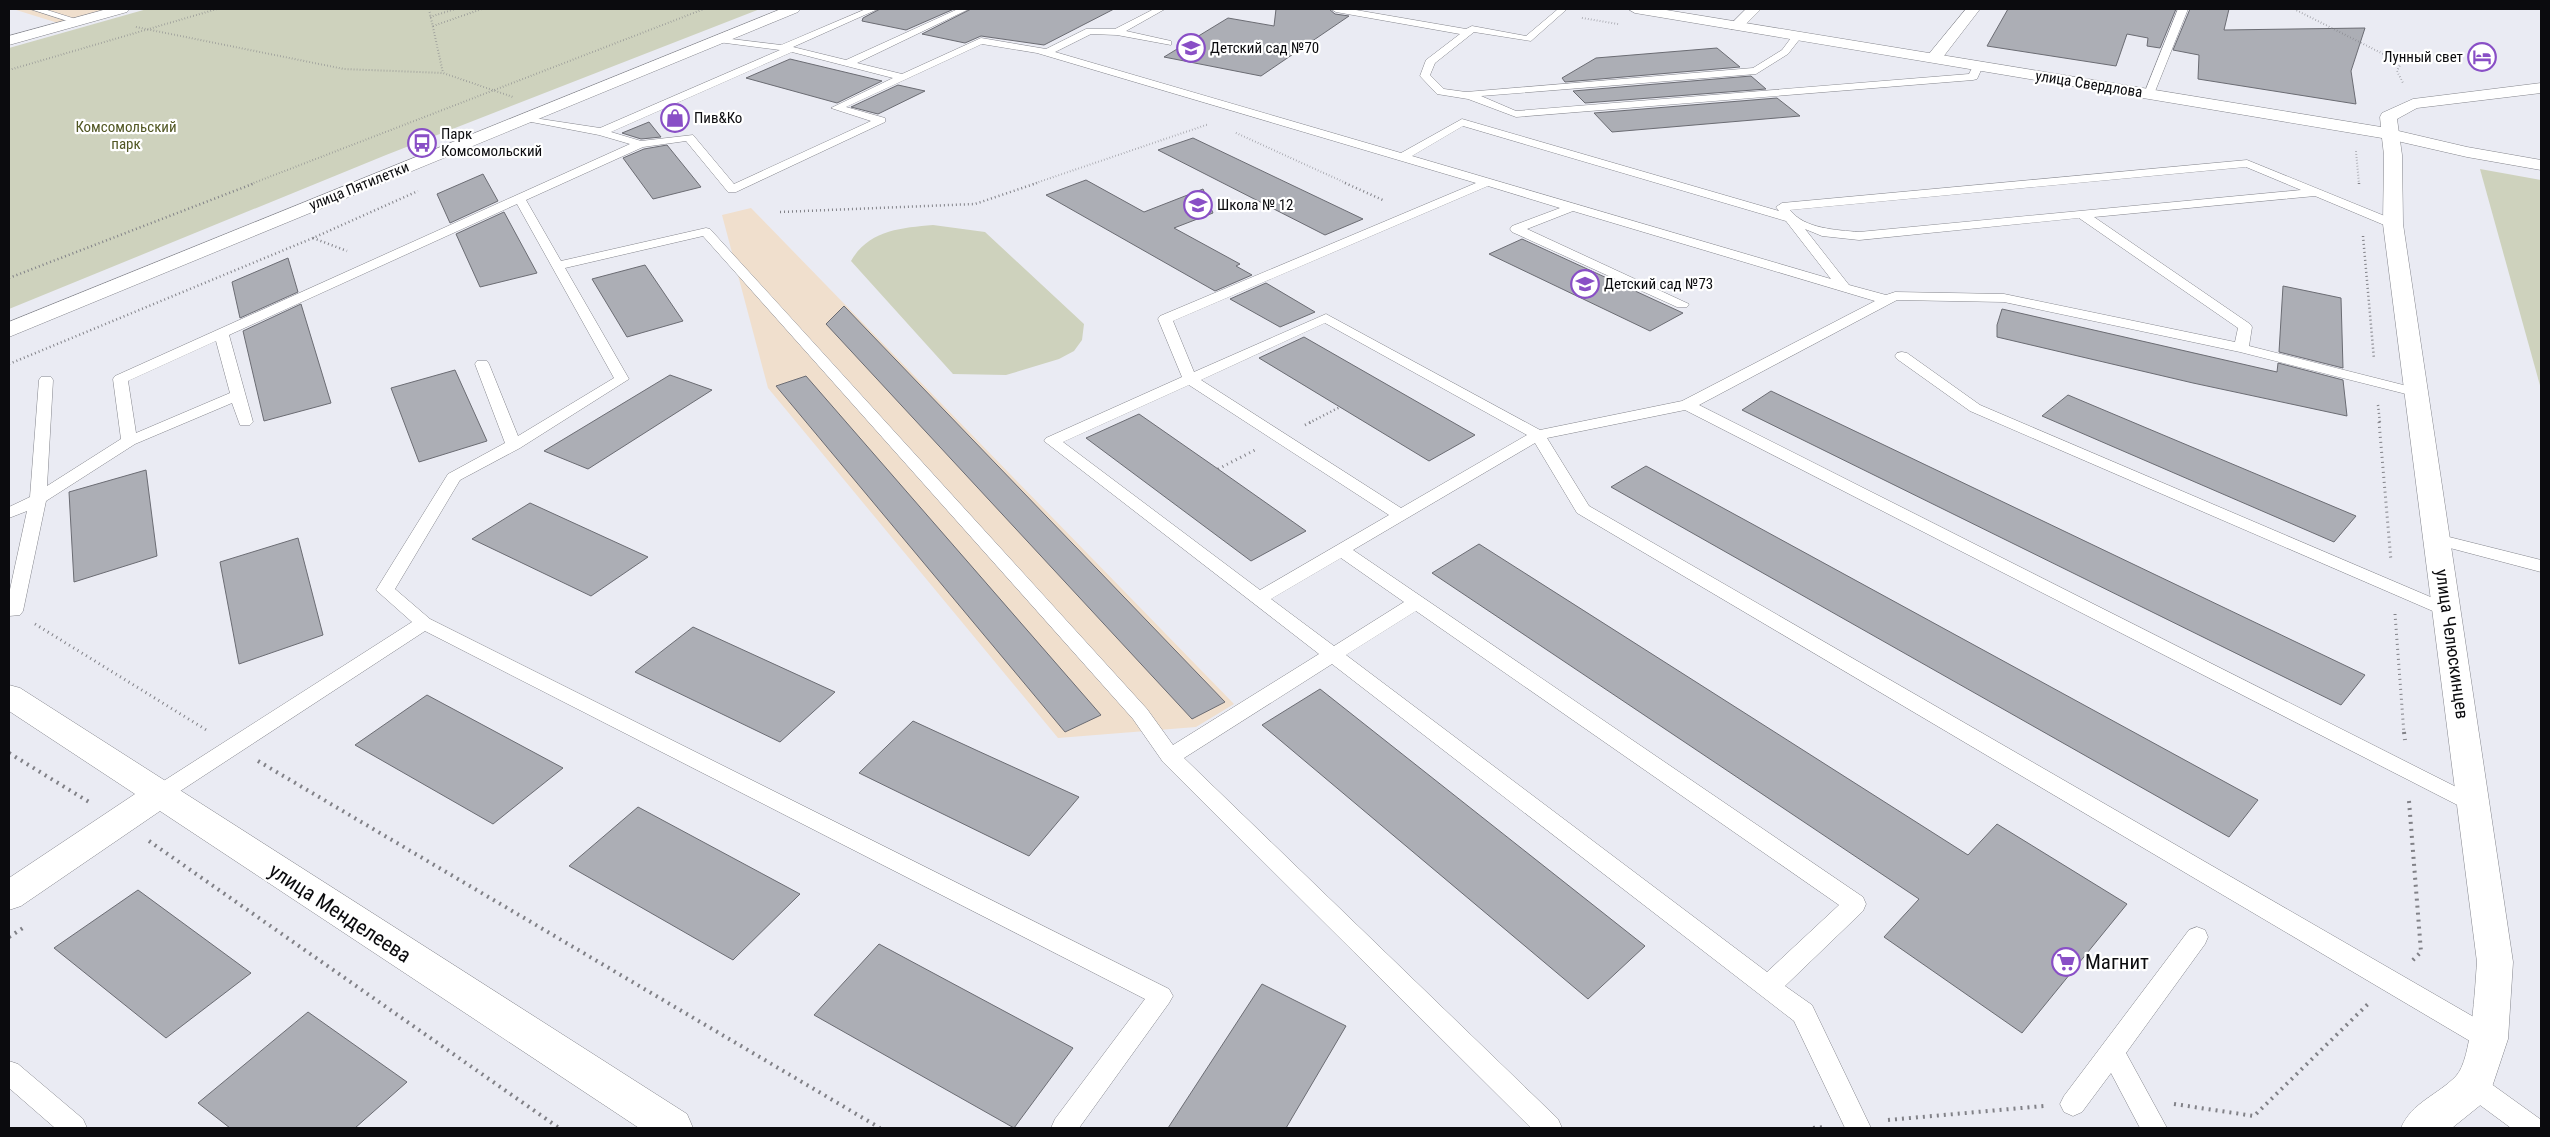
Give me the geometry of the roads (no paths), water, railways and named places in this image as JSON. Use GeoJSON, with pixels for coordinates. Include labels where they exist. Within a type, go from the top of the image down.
{"type":"FeatureCollection","features":[{"type":"Feature","properties":{"kind":"street"},"geometry":{"type":"LineString","coordinates":[[9,41],[122,9]]}},
{"type":"Feature","properties":{"kind":"street","name":"улица Пятилетки"},"geometry":{"type":"LineString","coordinates":[[9,330],[793,9]]}},
{"type":"Feature","properties":{"kind":"street","name":"улица Свердлова"},"geometry":{"type":"LineString","coordinates":[[1635,9],[2390,134],[2467,152],[2541,165]]}},
{"type":"Feature","properties":{"kind":"street"},"geometry":{"type":"LineString","coordinates":[[1736,26],[1754,9]]}},
{"type":"Feature","properties":{"kind":"street"},"geometry":{"type":"LineString","coordinates":[[1934,58],[1973,9]]}},
{"type":"Feature","properties":{"kind":"street"},"geometry":{"type":"LineString","coordinates":[[2390,134],[2388,117],[2413,104],[2541,88]]}},
{"type":"Feature","properties":{"kind":"street","name":"улица Челюскинцев"},"geometry":{"type":"LineString","coordinates":[[2390,134],[2393,156],[2393,224],[2418,394],[2436,540],[2475,806],[2495,962],[2489,1039],[2474,1086]]}},
{"type":"Feature","properties":{"kind":"street","name":"улица Менделеева"},"geometry":{"type":"LineString","coordinates":[[9,696],[158,795],[673,1128]]}},
{"type":"Feature","properties":{"kind":"street"},"geometry":{"type":"LineString","coordinates":[[9,896],[122,822],[158,795]]}},
{"type":"Feature","properties":{"kind":"street"},"geometry":{"type":"LineString","coordinates":[[2421,1128],[2474,1086]]}},
{"type":"Feature","properties":{"kind":"lane"},"geometry":{"type":"LineString","coordinates":[[36,9],[83,20]]}},
{"type":"Feature","properties":{"kind":"lane"},"geometry":{"type":"LineString","coordinates":[[601,132],[872,9]]}},
{"type":"Feature","properties":{"kind":"lane"},"geometry":{"type":"LineString","coordinates":[[848,63],[965,9]]}},
{"type":"Feature","properties":{"kind":"lane"},"geometry":{"type":"LineString","coordinates":[[1117,32],[1161,9]]}},
{"type":"Feature","properties":{"kind":"lane"},"geometry":{"type":"LineString","coordinates":[[1336,9],[1467,32]]}},
{"type":"Feature","properties":{"kind":"lane"},"geometry":{"type":"LineString","coordinates":[[1563,9],[1528,39],[1472,28],[1430,62],[1425,76],[1441,92],[1465,94],[1756,72],[1785,52],[1797,36]]}},
{"type":"Feature","properties":{"kind":"lane"},"geometry":{"type":"LineString","coordinates":[[2148,94],[2183,9]]}},
{"type":"Feature","properties":{"kind":"lane"},"geometry":{"type":"LineString","coordinates":[[1048,52],[1089,30],[1117,32],[1168,43]]}},
{"type":"Feature","properties":{"kind":"lane"},"geometry":{"type":"LineString","coordinates":[[718,39],[786,49],[902,77]]}},
{"type":"Feature","properties":{"kind":"lane"},"geometry":{"type":"LineString","coordinates":[[129,441],[120,379],[640,144],[689,137],[732,189],[880,120],[836,108],[981,41],[1048,52],[1400,158],[1887,300]]}},
{"type":"Feature","properties":{"kind":"lane"},"geometry":{"type":"LineString","coordinates":[[1465,94],[1478,98],[1500,111],[1516,114],[1973,77],[1978,66]]}},
{"type":"Feature","properties":{"kind":"lane"},"geometry":{"type":"LineString","coordinates":[[525,118],[601,132],[640,144]]}},
{"type":"Feature","properties":{"kind":"lane"},"geometry":{"type":"LineString","coordinates":[[1400,158],[1462,122],[1790,218],[1822,232],[1858,236],[2319,191]]}},
{"type":"Feature","properties":{"kind":"lane"},"geometry":{"type":"LineString","coordinates":[[1845,288],[1782,207],[2247,163],[2319,191],[2393,224]]}},
{"type":"Feature","properties":{"kind":"lane"},"geometry":{"type":"LineString","coordinates":[[1401,515],[1190,379],[1165,319],[1485,183]]}},
{"type":"Feature","properties":{"kind":"lane"},"geometry":{"type":"LineString","coordinates":[[519,198],[622,379],[514,445],[454,477],[385,590],[424,622],[1161,996],[1064,1128]]}},
{"type":"Feature","properties":{"kind":"lane"},"geometry":{"type":"LineString","coordinates":[[1570,208],[1516,228],[1682,304]]}},
{"type":"Feature","properties":{"kind":"lane"},"geometry":{"type":"LineString","coordinates":[[2081,214],[2245,327],[2241,348]]}},
{"type":"Feature","properties":{"kind":"lane"},"geometry":{"type":"LineString","coordinates":[[558,266],[706,232],[1140,714],[1170,757],[1549,1128]]}},
{"type":"Feature","properties":{"kind":"lane"},"geometry":{"type":"LineString","coordinates":[[1259,598],[1538,435],[1687,405],[1895,296],[2004,298],[2241,348],[2418,394]]}},
{"type":"Feature","properties":{"kind":"lane"},"geometry":{"type":"LineString","coordinates":[[1857,1126],[1803,1013],[1052,440],[1326,318],[1538,435],[1583,509],[2489,1039]]}},
{"type":"Feature","properties":{"kind":"lane"},"geometry":{"type":"LineString","coordinates":[[221,333],[245,422]]}},
{"type":"Feature","properties":{"kind":"lane"},"geometry":{"type":"LineString","coordinates":[[1902,356],[1975,408],[2448,612]]}},
{"type":"Feature","properties":{"kind":"lane"},"geometry":{"type":"LineString","coordinates":[[482,364],[514,445]]}},
{"type":"Feature","properties":{"kind":"lane"},"geometry":{"type":"LineString","coordinates":[[14,611],[38,500],[46,380]]}},
{"type":"Feature","properties":{"kind":"lane"},"geometry":{"type":"LineString","coordinates":[[9,513],[38,500],[129,441],[238,395]]}},
{"type":"Feature","properties":{"kind":"lane"},"geometry":{"type":"LineString","coordinates":[[1687,405],[2475,806]]}},
{"type":"Feature","properties":{"kind":"lane"},"geometry":{"type":"LineString","coordinates":[[2436,540],[2541,566]]}},
{"type":"Feature","properties":{"kind":"lane"},"geometry":{"type":"LineString","coordinates":[[1341,550],[1855,904],[1769,986]]}},
{"type":"Feature","properties":{"kind":"lane"},"geometry":{"type":"LineString","coordinates":[[1170,757],[1417,602]]}},
{"type":"Feature","properties":{"kind":"lane"},"geometry":{"type":"LineString","coordinates":[[158,795],[424,622]]}},
{"type":"Feature","properties":{"kind":"lane"},"geometry":{"type":"LineString","coordinates":[[2073,1104],[2197,938]]}},
{"type":"Feature","properties":{"kind":"lane"},"geometry":{"type":"LineString","coordinates":[[2112,1052],[2154,1128]]}},
{"type":"Feature","properties":{"kind":"lane"},"geometry":{"type":"LineString","coordinates":[[9,1072],[74,1128]]}},
{"type":"Feature","properties":{"kind":"lane"},"geometry":{"type":"LineString","coordinates":[[2474,1086],[2530,1128]]}},
{"type":"Feature","properties":{"kind":"place","name":"Детский сад №70"},"geometry":{"type":"Point","coordinates":[1191,48]}},
{"type":"Feature","properties":{"kind":"place","name":"Лунный свет"},"geometry":{"type":"Point","coordinates":[2482,57]}},
{"type":"Feature","properties":{"kind":"place","name":"Пив&Ко"},"geometry":{"type":"Point","coordinates":[675,118]}},
{"type":"Feature","properties":{"kind":"place","name":"Парк Комсомольский"},"geometry":{"type":"Point","coordinates":[422,143]}},
{"type":"Feature","properties":{"kind":"place","name":"Школа № 12"},"geometry":{"type":"Point","coordinates":[1198,205]}},
{"type":"Feature","properties":{"kind":"place","name":"Детский сад №73"},"geometry":{"type":"Point","coordinates":[1585,284]}},
{"type":"Feature","properties":{"kind":"place","name":"Магнит"},"geometry":{"type":"Point","coordinates":[2066,962]}},
{"type":"Feature","properties":{"kind":"park label","name":"Комсомольский парк"},"geometry":{"type":"Point","coordinates":[126,136]}}]}
